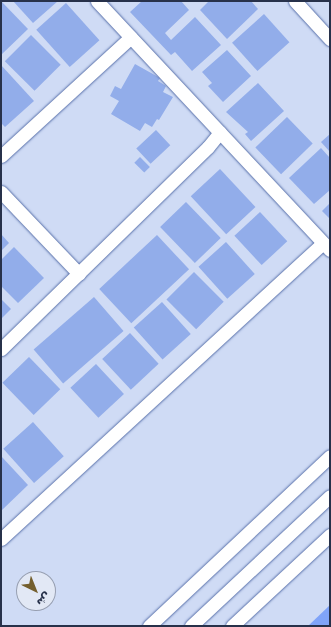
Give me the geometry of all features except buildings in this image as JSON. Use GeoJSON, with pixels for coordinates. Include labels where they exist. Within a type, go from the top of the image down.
{"type":"FeatureCollection","features":[{"type":"Feature","properties":{"kind":"street"},"geometry":{"type":"LineString","coordinates":[[1,539],[327,247],[97,1]]}},
{"type":"Feature","properties":{"kind":"street"},"geometry":{"type":"LineString","coordinates":[[295,1],[330,39]]}},
{"type":"Feature","properties":{"kind":"street"},"geometry":{"type":"LineString","coordinates":[[1,156],[131,37]]}},
{"type":"Feature","properties":{"kind":"street"},"geometry":{"type":"LineString","coordinates":[[1,350],[208,147],[220,132]]}},
{"type":"Feature","properties":{"kind":"street"},"geometry":{"type":"LineString","coordinates":[[1,192],[79,274]]}},
{"type":"Feature","properties":{"kind":"street"},"geometry":{"type":"LineString","coordinates":[[149,626],[330,456]]}},
{"type":"Feature","properties":{"kind":"street"},"geometry":{"type":"LineString","coordinates":[[191,626],[330,496]]}},
{"type":"Feature","properties":{"kind":"street"},"geometry":{"type":"LineString","coordinates":[[232,626],[330,535]]}},
{"type":"Feature","properties":{"kind":"water"},"geometry":{"type":"Polygon","coordinates":[[[330,605],[330,626],[308,626],[330,605]]]}}]}
